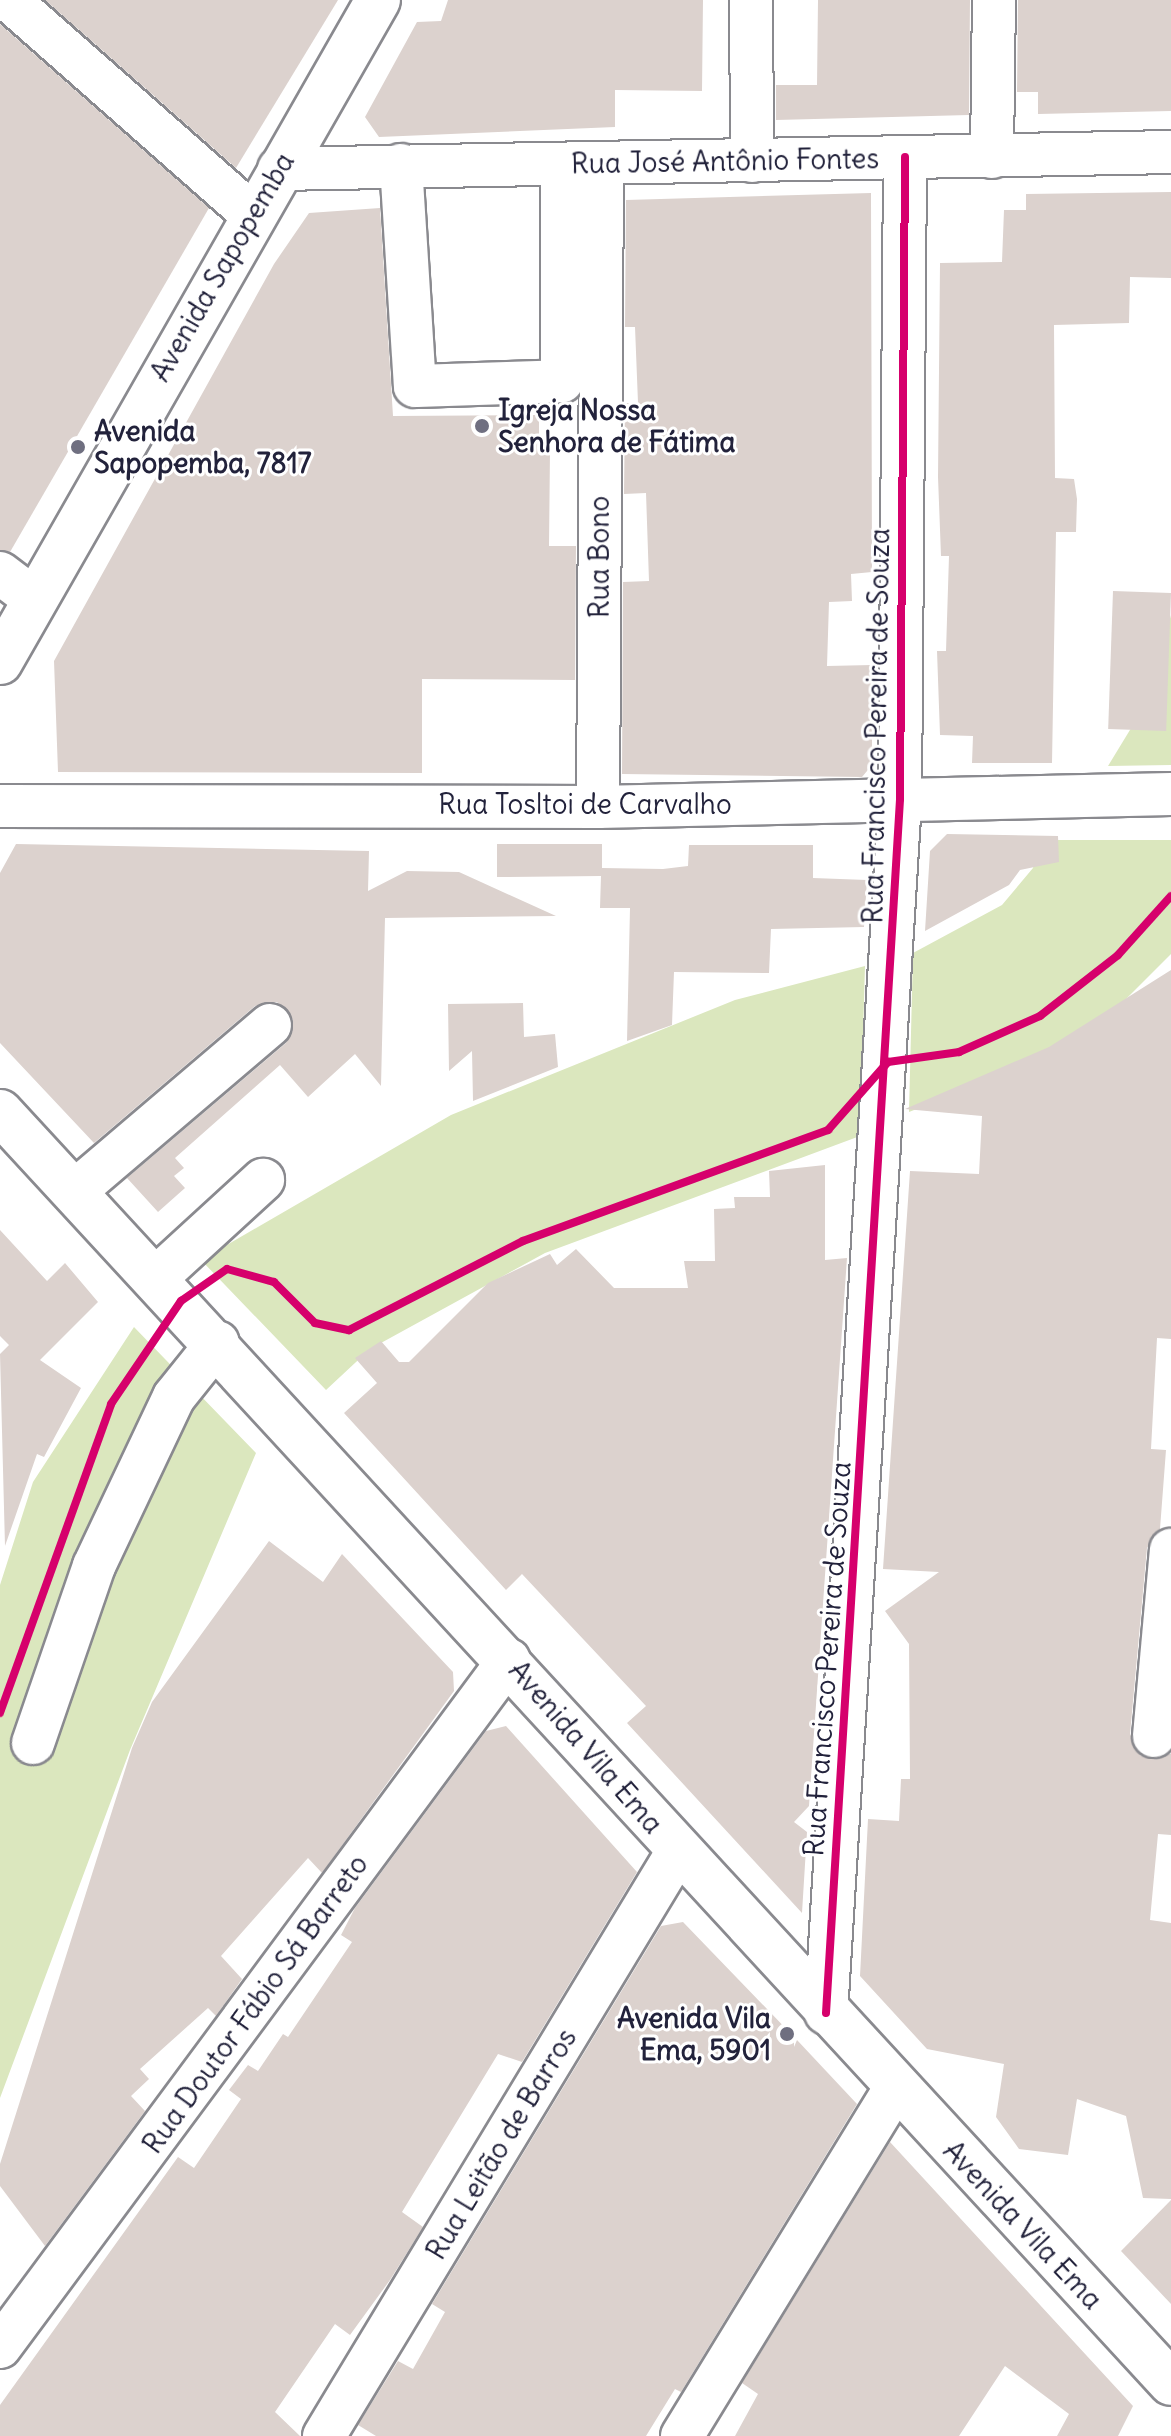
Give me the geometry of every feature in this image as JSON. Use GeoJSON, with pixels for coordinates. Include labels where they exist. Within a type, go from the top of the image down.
{"type":"FeatureCollection","features":[{"type":"Feature","properties":{"kind":"main road","name":"Avenida Sapopemba"},"geometry":{"type":"LineString","coordinates":[[0,662],[17,585],[252,214],[378,0]]}},
{"type":"Feature","properties":{"kind":"main road","name":"Avenida Vila Ema"},"geometry":{"type":"LineString","coordinates":[[0,1112],[218,1342],[826,2013],[1171,2383]]}},
{"type":"Feature","properties":{"kind":"street"},"geometry":{"type":"LineString","coordinates":[[9,0],[252,214]]}},
{"type":"Feature","properties":{"kind":"street"},"geometry":{"type":"LineString","coordinates":[[751,0],[752,161]]}},
{"type":"Feature","properties":{"kind":"street"},"geometry":{"type":"LineString","coordinates":[[992,157],[994,0]]}},
{"type":"Feature","properties":{"kind":"street","name":"Rua José Antônio Fontes"},"geometry":{"type":"LineString","coordinates":[[279,169],[1171,152]]}},
{"type":"Feature","properties":{"kind":"street","name":"Rua Francisco Pereira de Souza"},"geometry":{"type":"LineString","coordinates":[[826,2013],[900,799],[905,157]]}},
{"type":"Feature","properties":{"kind":"street","name":"Rua Bono"},"geometry":{"type":"LineString","coordinates":[[582,164],[582,381],[598,807]]}},
{"type":"Feature","properties":{"kind":"street"},"geometry":{"type":"LineString","coordinates":[[401,165],[415,386],[582,381]]}},
{"type":"Feature","properties":{"kind":"street","name":"Rua Tosltoi de Carvalho"},"geometry":{"type":"LineString","coordinates":[[0,806],[598,807],[1171,794]]}},
{"type":"Feature","properties":{"kind":"street"},"geometry":{"type":"LineString","coordinates":[[75,1191],[270,1025]]}},
{"type":"Feature","properties":{"kind":"street"},"geometry":{"type":"LineString","coordinates":[[157,1277],[263,1180]]}},
{"type":"Feature","properties":{"kind":"street"},"geometry":{"type":"LineString","coordinates":[[33,1743],[94,1566],[174,1397],[218,1342]]}},
{"type":"Feature","properties":{"kind":"street"},"geometry":{"type":"LineString","coordinates":[[1154,1736],[1171,1550]]}},
{"type":"Feature","properties":{"kind":"street","name":"Rua Doutor Fábio Sá Barreto"},"geometry":{"type":"LineString","coordinates":[[0,2347],[509,1660]]}},
{"type":"Feature","properties":{"kind":"street","name":"Rua Leitão de Barros"},"geometry":{"type":"LineString","coordinates":[[324,2436],[678,1851]]}},
{"type":"Feature","properties":{"kind":"street"},"geometry":{"type":"LineString","coordinates":[[682,2436],[895,2088]]}},
{"type":"Feature","properties":{"kind":"green space"},"geometry":{"type":"Polygon","coordinates":[[[1171,615],[1171,765],[1108,766],[1147,702],[1171,615]]]}},
{"type":"Feature","properties":{"kind":"green space"},"geometry":{"type":"Polygon","coordinates":[[[1040,840],[1171,840],[1171,954],[1118,1007],[1021,1068],[909,1112],[913,953],[1002,905],[1033,868],[1040,840]]]}},
{"type":"Feature","properties":{"kind":"green space"},"geometry":{"type":"Polygon","coordinates":[[[865,966],[860,1136],[545,1253],[370,1349],[326,1390],[201,1260],[451,1115],[735,1000],[865,966]]]}},
{"type":"Feature","properties":{"kind":"green space"},"geometry":{"type":"Polygon","coordinates":[[[134,1327],[256,1453],[130,1750],[0,2098],[0,1585],[33,1482],[134,1327]]]}},
{"type":"Feature","properties":{"kind":"building"},"geometry":{"type":"Polygon","coordinates":[[[45,0],[338,0],[236,168],[45,0]]]}},
{"type":"Feature","properties":{"kind":"building"},"geometry":{"type":"Polygon","coordinates":[[[448,0],[703,0],[702,91],[615,90],[615,127],[379,137],[365,117],[417,22],[441,21],[448,0]]]}},
{"type":"Feature","properties":{"kind":"building"},"geometry":{"type":"Polygon","coordinates":[[[818,0],[970,0],[969,115],[776,120],[776,85],[817,85],[818,0]]]}},
{"type":"Feature","properties":{"kind":"building"},"geometry":{"type":"Polygon","coordinates":[[[1018,0],[1171,0],[1171,111],[1038,114],[1038,92],[1017,92],[1018,0]]]}},
{"type":"Feature","properties":{"kind":"building"},"geometry":{"type":"Polygon","coordinates":[[[0,24],[209,208],[10,552],[0,550],[0,24]]]}},
{"type":"Feature","properties":{"kind":"building"},"geometry":{"type":"Polygon","coordinates":[[[1171,192],[1171,278],[1130,277],[1129,323],[1054,325],[1055,478],[1074,479],[1077,499],[1076,532],[1056,532],[1052,763],[972,763],[973,736],[940,735],[937,651],[946,651],[949,556],[941,556],[938,477],[940,263],[1002,262],[1004,210],[1026,210],[1026,194],[1171,192]]]}},
{"type":"Feature","properties":{"kind":"building"},"geometry":{"type":"Polygon","coordinates":[[[871,193],[872,572],[851,574],[852,601],[829,602],[827,666],[872,665],[872,765],[862,777],[622,774],[623,582],[649,581],[646,493],[624,494],[625,403],[638,403],[635,327],[625,327],[626,200],[871,193]]]}},
{"type":"Feature","properties":{"kind":"building"},"geometry":{"type":"Polygon","coordinates":[[[380,208],[393,416],[539,415],[539,451],[550,451],[549,546],[576,546],[575,680],[422,679],[422,773],[58,772],[54,661],[274,264],[309,213],[380,208]]]}},
{"type":"Feature","properties":{"kind":"building"},"geometry":{"type":"Polygon","coordinates":[[[1113,591],[1171,593],[1166,731],[1108,729],[1113,591]]]}},
{"type":"Feature","properties":{"kind":"building"},"geometry":{"type":"Polygon","coordinates":[[[947,834],[1058,836],[1059,862],[1020,870],[1009,885],[925,931],[930,851],[947,834]]]}},
{"type":"Feature","properties":{"kind":"building"},"geometry":{"type":"Polygon","coordinates":[[[16,844],[369,851],[368,891],[407,871],[459,872],[556,916],[385,918],[381,1086],[355,1054],[308,1097],[280,1065],[175,1158],[184,1168],[174,1176],[185,1188],[158,1212],[127,1178],[286,1043],[293,1020],[277,1002],[255,1006],[94,1143],[0,1043],[0,873],[16,844]]]}},
{"type":"Feature","properties":{"kind":"building"},"geometry":{"type":"Polygon","coordinates":[[[497,844],[602,844],[602,868],[663,869],[688,866],[689,845],[813,845],[813,878],[867,880],[864,927],[771,929],[769,973],[674,972],[672,1025],[627,1041],[630,908],[600,908],[601,876],[497,877],[497,844]]]}},
{"type":"Feature","properties":{"kind":"building"},"geometry":{"type":"Polygon","coordinates":[[[1171,970],[1171,1339],[1157,1338],[1151,1449],[1166,1450],[1160,1529],[1147,1548],[1130,1734],[1141,1756],[1171,1754],[1171,1835],[1158,1834],[1150,1920],[1171,1923],[1171,2199],[1143,2198],[1126,2116],[1077,2099],[1068,2155],[1019,2149],[996,2117],[1004,2064],[927,2049],[860,1976],[868,1819],[899,1821],[901,1779],[910,1779],[909,1644],[885,1611],[939,1572],[883,1569],[910,1171],[979,1174],[982,1116],[905,1109],[1049,1047],[1171,970]]]}},
{"type":"Feature","properties":{"kind":"building"},"geometry":{"type":"Polygon","coordinates":[[[523,1003],[524,1037],[555,1034],[558,1067],[473,1101],[472,1051],[449,1071],[448,1004],[523,1003]]]}},
{"type":"Feature","properties":{"kind":"building"},"geometry":{"type":"Polygon","coordinates":[[[825,1165],[825,1260],[847,1258],[809,1806],[794,1822],[807,1832],[802,1913],[627,1723],[646,1706],[522,1574],[506,1590],[344,1413],[377,1383],[355,1358],[381,1341],[399,1362],[409,1362],[488,1283],[550,1254],[557,1265],[576,1249],[614,1288],[688,1288],[684,1261],[715,1261],[714,1209],[735,1208],[734,1197],[770,1197],[769,1171],[825,1165]]]}},
{"type":"Feature","properties":{"kind":"building"},"geometry":{"type":"Polygon","coordinates":[[[0,1230],[47,1281],[65,1263],[98,1302],[40,1360],[81,1388],[44,1457],[37,1454],[5,1546],[0,1354],[9,1345],[0,1336],[0,1230]]]}},
{"type":"Feature","properties":{"kind":"building"},"geometry":{"type":"Polygon","coordinates":[[[269,1541],[323,1582],[342,1554],[453,1672],[454,1691],[322,1873],[308,1858],[221,1956],[242,1979],[216,2016],[208,2008],[140,2069],[149,2079],[131,2096],[145,2111],[45,2246],[0,2186],[0,2164],[132,1748],[152,1702],[269,1541]]]}},
{"type":"Feature","properties":{"kind":"building"},"geometry":{"type":"Polygon","coordinates":[[[506,1726],[637,1872],[522,2062],[498,2054],[402,2212],[423,2227],[390,2280],[350,2335],[335,2324],[275,2412],[300,2436],[0,2436],[0,2405],[178,2157],[194,2168],[241,2099],[229,2090],[248,2065],[258,2071],[283,2034],[288,2037],[352,1942],[341,1935],[355,1908],[486,1731],[506,1726]]]}},
{"type":"Feature","properties":{"kind":"building"},"geometry":{"type":"Polygon","coordinates":[[[683,1922],[794,2037],[794,2047],[797,2040],[857,2104],[681,2392],[675,2389],[646,2436],[376,2436],[358,2425],[398,2361],[413,2369],[445,2312],[432,2304],[661,1926],[683,1922]]]}},
{"type":"Feature","properties":{"kind":"building"},"geometry":{"type":"Polygon","coordinates":[[[890,2142],[1133,2406],[1118,2436],[1057,2436],[1069,2414],[1005,2366],[959,2436],[735,2436],[758,2394],[742,2383],[890,2142]]]}},
{"type":"Feature","properties":{"kind":"building"},"geometry":{"type":"Polygon","coordinates":[[[1171,2200],[1171,2304],[1121,2251],[1171,2200]]]}},
{"type":"Feature","properties":{"kind":"cycle path"},"geometry":{"type":"LineString","coordinates":[[826,2013],[900,799],[905,157]]}},
{"type":"Feature","properties":{"kind":"cycle path"},"geometry":{"type":"LineString","coordinates":[[0,1713],[111,1404],[181,1301],[227,1269],[274,1282],[315,1323],[349,1330],[523,1241],[828,1130],[888,1062],[959,1052],[1040,1016],[1118,955],[1171,896]]}},
{"type":"Feature","properties":{"kind":"place","name":"Igreja Nossa Senhora de Fátima"},"geometry":{"type":"Point","coordinates":[482,426]}},
{"type":"Feature","properties":{"kind":"place","name":"Avenida Sapopemba, 7817"},"geometry":{"type":"Point","coordinates":[78,447]}},
{"type":"Feature","properties":{"kind":"place","name":"Avenida Vila Ema, 5901"},"geometry":{"type":"Point","coordinates":[787,2034]}}]}
